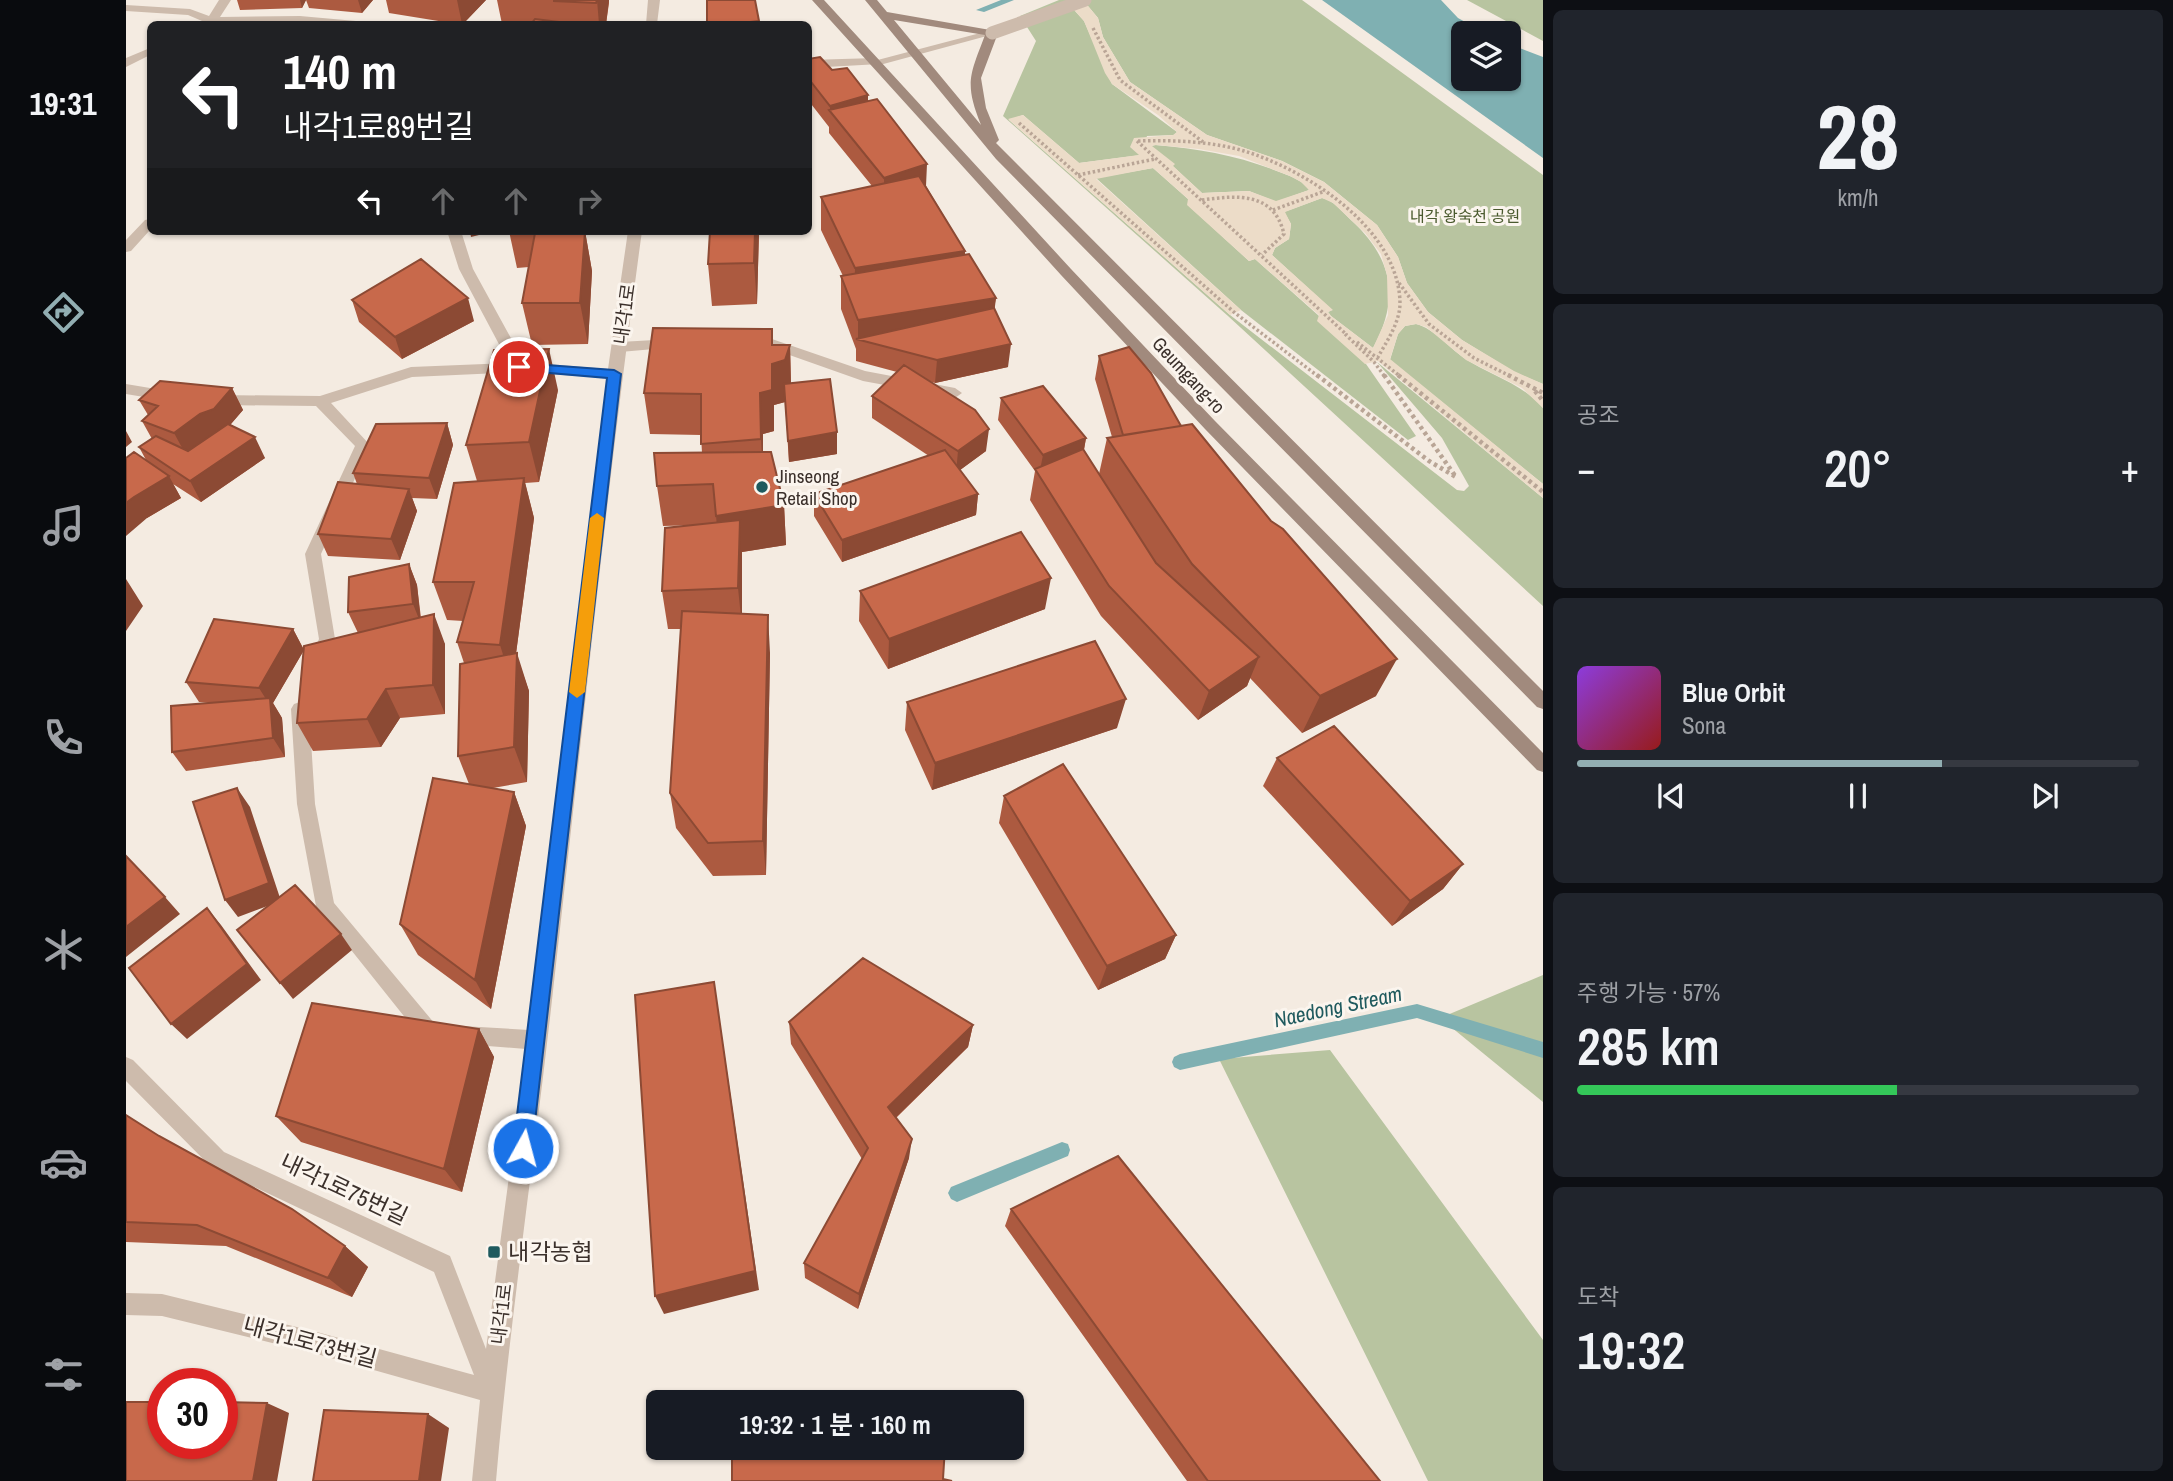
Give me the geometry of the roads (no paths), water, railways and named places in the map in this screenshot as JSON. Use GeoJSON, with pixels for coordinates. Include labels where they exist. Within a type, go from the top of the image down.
{"type":"FeatureCollection","features":[{"type":"Feature","properties":{"kind":"main road","name":"Geumgang-ro"},"geometry":{"type":"LineString","coordinates":[[818,0],[1183,396],[1543,765]]}},
{"type":"Feature","properties":{"kind":"main road","name":"Geumgang-ro"},"geometry":{"type":"LineString","coordinates":[[871,0],[1000,156],[1543,702]]}},
{"type":"Feature","properties":{"kind":"main road"},"geometry":{"type":"LineString","coordinates":[[883,15],[992,33],[975,78],[980,108],[1000,156]]}},
{"type":"Feature","properties":{"kind":"street"},"geometry":{"type":"LineString","coordinates":[[209,21],[225,0]]}},
{"type":"Feature","properties":{"kind":"street"},"geometry":{"type":"LineString","coordinates":[[652,21],[654,0]]}},
{"type":"Feature","properties":{"kind":"street"},"geometry":{"type":"LineString","coordinates":[[812,64],[876,62],[913,54],[992,33],[1085,0]]}},
{"type":"Feature","properties":{"kind":"street"},"geometry":{"type":"LineString","coordinates":[[126,8],[190,12],[205,21]]}},
{"type":"Feature","properties":{"kind":"street"},"geometry":{"type":"LineString","coordinates":[[254,21],[322,21]]}},
{"type":"Feature","properties":{"kind":"street"},"geometry":{"type":"LineString","coordinates":[[126,63],[147,55]]}},
{"type":"Feature","properties":{"kind":"street"},"geometry":{"type":"LineString","coordinates":[[126,248],[147,226]]}},
{"type":"Feature","properties":{"kind":"street"},"geometry":{"type":"LineString","coordinates":[[455,235],[466,269],[519,367]]}},
{"type":"Feature","properties":{"kind":"street","name":"내각1로"},"geometry":{"type":"LineString","coordinates":[[484,1481],[492,1392],[614,374],[634,235]]}},
{"type":"Feature","properties":{"kind":"street"},"geometry":{"type":"LineString","coordinates":[[756,338],[863,376],[955,393]]}},
{"type":"Feature","properties":{"kind":"street"},"geometry":{"type":"LineString","coordinates":[[620,347],[688,343]]}},
{"type":"Feature","properties":{"kind":"street"},"geometry":{"type":"LineString","coordinates":[[207,400],[320,401],[411,372],[519,367],[614,374]]}},
{"type":"Feature","properties":{"kind":"street"},"geometry":{"type":"LineString","coordinates":[[126,389],[136,393],[184,398]]}},
{"type":"Feature","properties":{"kind":"street"},"geometry":{"type":"LineString","coordinates":[[313,672],[327,639],[313,554],[363,445],[320,401]]}},
{"type":"Feature","properties":{"kind":"street"},"geometry":{"type":"LineString","coordinates":[[304,694],[300,705],[306,804],[325,906],[430,1033],[536,1040]]}},
{"type":"Feature","properties":{"kind":"street","name":"내각1로75번길"},"geometry":{"type":"LineString","coordinates":[[126,1067],[217,1159],[442,1264],[492,1392]]}},
{"type":"Feature","properties":{"kind":"street","name":"내각1로73번길"},"geometry":{"type":"LineString","coordinates":[[126,1304],[162,1305],[317,1343],[492,1392]]}},
{"type":"Feature","properties":{"kind":"water"},"geometry":{"type":"Polygon","coordinates":[[[1322,0],[1441,0],[1463,21],[1451,21],[1451,91],[1521,91],[1521,49],[1543,57],[1543,158],[1322,0]]]}},
{"type":"Feature","properties":{"kind":"waterway"},"geometry":{"type":"LineString","coordinates":[[981,10],[1010,0]]}},
{"type":"Feature","properties":{"kind":"waterway","name":"Naedong Stream"},"geometry":{"type":"LineString","coordinates":[[1180,1062],[1417,1011],[1543,1050]]}},
{"type":"Feature","properties":{"kind":"waterway","name":"Naedong Stream"},"geometry":{"type":"LineString","coordinates":[[957,1193],[1062,1150]]}},
{"type":"Feature","properties":{"kind":"place","name":"Jinseong Retail Shop"},"geometry":{"type":"Point","coordinates":[762,487]}},
{"type":"Feature","properties":{"kind":"place","name":"내각농협"},"geometry":{"type":"Point","coordinates":[494,1252]}},
{"type":"Feature","properties":{"kind":"park label","name":"내각 왕숙천 공원"},"geometry":{"type":"Point","coordinates":[1465,216]}}]}
